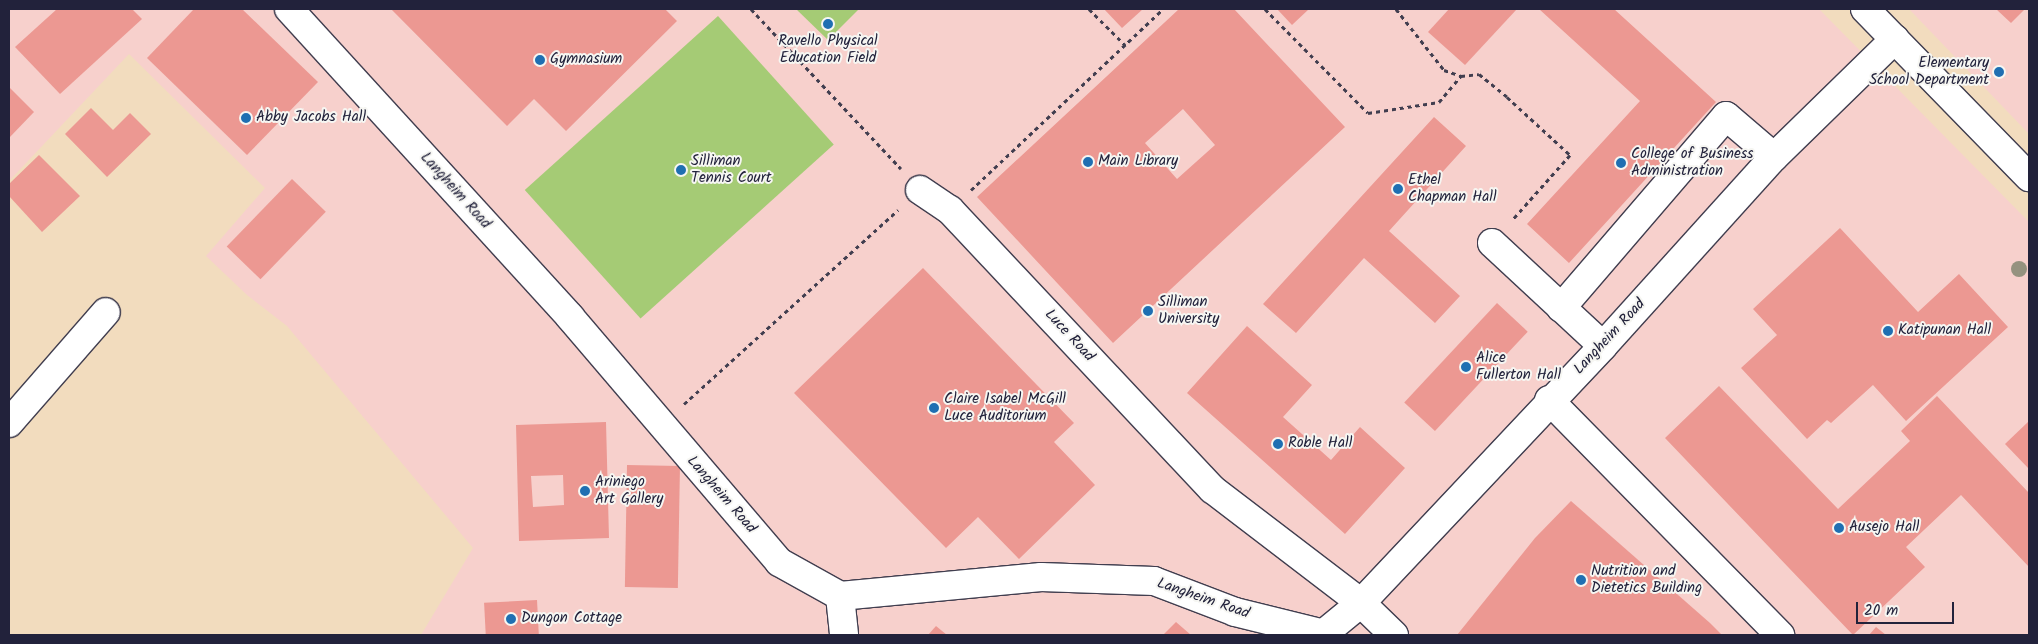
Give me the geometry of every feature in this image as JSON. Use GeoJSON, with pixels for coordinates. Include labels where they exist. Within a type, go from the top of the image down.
{"type":"FeatureCollection","features":[{"type":"Feature","properties":{"kind":"street","name":"Langheim Road"},"geometry":{"type":"LineString","coordinates":[[289,9],[570,317],[661,426],[779,562],[840,596],[1042,577],[1154,581],[1235,612],[1323,635],[1361,603],[1548,400],[1603,346],[1774,157],[1895,39]]}},
{"type":"Feature","properties":{"kind":"street"},"geometry":{"type":"LineString","coordinates":[[1865,9],[2029,177]]}},
{"type":"Feature","properties":{"kind":"street"},"geometry":{"type":"LineString","coordinates":[[1561,308],[1726,116],[1774,157]]}},
{"type":"Feature","properties":{"kind":"street","name":"Luce Road"},"geometry":{"type":"LineString","coordinates":[[920,190],[950,210],[1212,489],[1361,603],[1394,635]]}},
{"type":"Feature","properties":{"kind":"street"},"geometry":{"type":"LineString","coordinates":[[1492,243],[1603,346]]}},
{"type":"Feature","properties":{"kind":"street"},"geometry":{"type":"LineString","coordinates":[[9,423],[106,312]]}},
{"type":"Feature","properties":{"kind":"street"},"geometry":{"type":"LineString","coordinates":[[1548,400],[1780,635]]}},
{"type":"Feature","properties":{"kind":"street"},"geometry":{"type":"LineString","coordinates":[[840,596],[844,635]]}},
{"type":"Feature","properties":{"kind":"path"},"geometry":{"type":"LineString","coordinates":[[661,426],[920,190],[751,9]]}},
{"type":"Feature","properties":{"kind":"path"},"geometry":{"type":"LineString","coordinates":[[1089,9],[1125,45]]}},
{"type":"Feature","properties":{"kind":"path"},"geometry":{"type":"LineString","coordinates":[[950,210],[1163,9]]}},
{"type":"Feature","properties":{"kind":"path"},"geometry":{"type":"LineString","coordinates":[[1265,9],[1368,113],[1439,102],[1461,76]]}},
{"type":"Feature","properties":{"kind":"path"},"geometry":{"type":"LineString","coordinates":[[1396,9],[1444,70],[1461,76],[1479,74],[1570,155],[1492,243]]}},
{"type":"Feature","properties":{"kind":"shaded area","name":"Silliman University"},"geometry":{"type":"Polygon","coordinates":[[[9,9],[1819,9],[2029,222],[2029,635],[421,635],[473,548],[287,326],[247,295],[206,256],[265,188],[129,54],[9,181],[9,9]]]}},
{"type":"Feature","properties":{"kind":"shaded area","name":"Elementary School Department"},"geometry":{"type":"Polygon","coordinates":[[[1909,9],[2029,9],[2029,134],[1909,9]]]}},
{"type":"Feature","properties":{"kind":"green space","name":"Ravello Physical Education Field"},"geometry":{"type":"Polygon","coordinates":[[[796,9],[859,9],[828,40],[796,9]]]}},
{"type":"Feature","properties":{"kind":"green space","name":"Silliman Tennis Court"},"geometry":{"type":"Polygon","coordinates":[[[718,16],[834,145],[641,319],[525,190],[718,16]]]}},
{"type":"Feature","properties":{"kind":"building"},"geometry":{"type":"Polygon","coordinates":[[[57,9],[132,9],[142,19],[60,94],[15,47],[57,9]]]}},
{"type":"Feature","properties":{"kind":"building","name":"Abby Jacobs Hall"},"geometry":{"type":"Polygon","coordinates":[[[194,9],[242,9],[318,82],[247,155],[147,58],[194,9]]]}},
{"type":"Feature","properties":{"kind":"building","name":"Gymnasium"},"geometry":{"type":"Polygon","coordinates":[[[391,9],[665,9],[677,21],[566,131],[534,99],[507,126],[391,9]]]}},
{"type":"Feature","properties":{"kind":"building"},"geometry":{"type":"Polygon","coordinates":[[[1104,9],[1143,9],[1122,28],[1104,9]]]}},
{"type":"Feature","properties":{"kind":"building","name":"Main Library"},"geometry":{"type":"Polygon","coordinates":[[[1179,9],[1234,9],[1345,127],[1113,343],[977,197],[1179,9]],[[1183,109],[1145,143],[1177,179],[1215,145],[1183,109]]]}},
{"type":"Feature","properties":{"kind":"building"},"geometry":{"type":"Polygon","coordinates":[[[1277,9],[1309,9],[1292,25],[1277,9]]]}},
{"type":"Feature","properties":{"kind":"building"},"geometry":{"type":"Polygon","coordinates":[[[1449,9],[1517,9],[1465,65],[1428,32],[1449,9]]]}},
{"type":"Feature","properties":{"kind":"building","name":"College of Business Administration"},"geometry":{"type":"Polygon","coordinates":[[[1539,9],[1614,9],[1716,102],[1569,263],[1527,224],[1640,101],[1539,9]]]}},
{"type":"Feature","properties":{"kind":"building"},"geometry":{"type":"Polygon","coordinates":[[[1996,9],[2025,9],[2011,23],[1996,9]]]}},
{"type":"Feature","properties":{"kind":"building"},"geometry":{"type":"Polygon","coordinates":[[[9,87],[34,112],[9,138],[9,87]]]}},
{"type":"Feature","properties":{"kind":"building"},"geometry":{"type":"Polygon","coordinates":[[[91,108],[113,130],[130,113],[151,134],[107,177],[65,134],[91,108]]]}},
{"type":"Feature","properties":{"kind":"building","name":"Ethel Chapman Hall"},"geometry":{"type":"Polygon","coordinates":[[[1434,117],[1466,146],[1389,231],[1460,296],[1435,323],[1364,258],[1296,333],[1263,304],[1434,117]]]}},
{"type":"Feature","properties":{"kind":"building"},"geometry":{"type":"Polygon","coordinates":[[[39,155],[80,196],[42,232],[9,196],[9,184],[39,155]]]}},
{"type":"Feature","properties":{"kind":"building"},"geometry":{"type":"Polygon","coordinates":[[[292,179],[326,212],[261,279],[227,247],[292,179]]]}},
{"type":"Feature","properties":{"kind":"building","name":"Katipunan Hall"},"geometry":{"type":"Polygon","coordinates":[[[1840,228],[1918,312],[1959,274],[2008,327],[1906,421],[1873,385],[1831,423],[1827,420],[1807,439],[1741,368],[1777,335],[1753,309],[1840,228]]]}},
{"type":"Feature","properties":{"kind":"building","name":"Claire Isabel McGill Luce Auditorium"},"geometry":{"type":"Polygon","coordinates":[[[923,268],[1074,423],[1054,442],[1095,485],[1019,559],[978,517],[946,548],[794,393],[923,268]]]}},
{"type":"Feature","properties":{"kind":"building","name":"Alice Fullerton Hall"},"geometry":{"type":"Polygon","coordinates":[[[1497,303],[1528,332],[1435,431],[1404,402],[1497,303]]]}},
{"type":"Feature","properties":{"kind":"building","name":"Roble Hall"},"geometry":{"type":"Polygon","coordinates":[[[1247,326],[1312,385],[1283,417],[1331,460],[1360,427],[1405,468],[1345,534],[1187,393],[1247,326]]]}},
{"type":"Feature","properties":{"kind":"building","name":"Ausejo Hall"},"geometry":{"type":"Polygon","coordinates":[[[1719,386],[1838,509],[1910,441],[1901,431],[1937,396],[2029,493],[2029,567],[1961,495],[1906,547],[1925,567],[1853,635],[1665,438],[1719,386]]]}},
{"type":"Feature","properties":{"kind":"building"},"geometry":{"type":"Polygon","coordinates":[[[2029,421],[2029,469],[2005,444],[2029,421]]]}},
{"type":"Feature","properties":{"kind":"building","name":"Ariniego Art Gallery"},"geometry":{"type":"Polygon","coordinates":[[[606,422],[609,538],[519,541],[516,425],[606,422]],[[563,475],[531,476],[533,507],[564,505],[563,475]]]}},
{"type":"Feature","properties":{"kind":"building"},"geometry":{"type":"Polygon","coordinates":[[[627,465],[680,466],[678,588],[625,587],[627,465]]]}},
{"type":"Feature","properties":{"kind":"building","name":"Nutrition and Dietetics Building"},"geometry":{"type":"Polygon","coordinates":[[[1571,501],[1722,635],[1457,635],[1535,538],[1571,501]]]}},
{"type":"Feature","properties":{"kind":"building","name":"Dungon Cottage"},"geometry":{"type":"Polygon","coordinates":[[[537,600],[539,635],[486,635],[484,603],[537,600]]]}},
{"type":"Feature","properties":{"kind":"building"},"geometry":{"type":"Polygon","coordinates":[[[1176,622],[1191,635],[1163,635],[1176,622]]]}},
{"type":"Feature","properties":{"kind":"building"},"geometry":{"type":"Polygon","coordinates":[[[936,626],[947,635],[928,635],[936,626]]]}},
{"type":"Feature","properties":{"kind":"building"},"geometry":{"type":"Polygon","coordinates":[[[1876,627],[1886,635],[1869,635],[1876,627]]]}},
{"type":"Feature","properties":{"kind":"place","name":"Ravello Physical Education Field"},"geometry":{"type":"Point","coordinates":[828,24]}},
{"type":"Feature","properties":{"kind":"place","name":"Gymnasium"},"geometry":{"type":"Point","coordinates":[540,60]}},
{"type":"Feature","properties":{"kind":"place","name":"Elementary School Department"},"geometry":{"type":"Point","coordinates":[1999,72]}},
{"type":"Feature","properties":{"kind":"place","name":"Abby Jacobs Hall"},"geometry":{"type":"Point","coordinates":[246,118]}},
{"type":"Feature","properties":{"kind":"place","name":"Main Library"},"geometry":{"type":"Point","coordinates":[1088,162]}},
{"type":"Feature","properties":{"kind":"place","name":"College of Business Administration"},"geometry":{"type":"Point","coordinates":[1621,163]}},
{"type":"Feature","properties":{"kind":"place","name":"Silliman Tennis Court"},"geometry":{"type":"Point","coordinates":[681,170]}},
{"type":"Feature","properties":{"kind":"place","name":"Ethel Chapman Hall"},"geometry":{"type":"Point","coordinates":[1398,189]}},
{"type":"Feature","properties":{"kind":"place","name":"Silliman University"},"geometry":{"type":"Point","coordinates":[1148,311]}},
{"type":"Feature","properties":{"kind":"place","name":"Katipunan Hall"},"geometry":{"type":"Point","coordinates":[1888,331]}},
{"type":"Feature","properties":{"kind":"place","name":"Alice Fullerton Hall"},"geometry":{"type":"Point","coordinates":[1466,367]}},
{"type":"Feature","properties":{"kind":"place","name":"Claire Isabel McGill Luce Auditorium"},"geometry":{"type":"Point","coordinates":[934,408]}},
{"type":"Feature","properties":{"kind":"place","name":"Roble Hall"},"geometry":{"type":"Point","coordinates":[1278,444]}},
{"type":"Feature","properties":{"kind":"place","name":"Ariniego Art Gallery"},"geometry":{"type":"Point","coordinates":[585,491]}},
{"type":"Feature","properties":{"kind":"place","name":"Ausejo Hall"},"geometry":{"type":"Point","coordinates":[1839,528]}},
{"type":"Feature","properties":{"kind":"place","name":"Nutrition and Dietetics Building"},"geometry":{"type":"Point","coordinates":[1581,580]}},
{"type":"Feature","properties":{"kind":"place","name":"Dungon Cottage"},"geometry":{"type":"Point","coordinates":[511,619]}}]}
